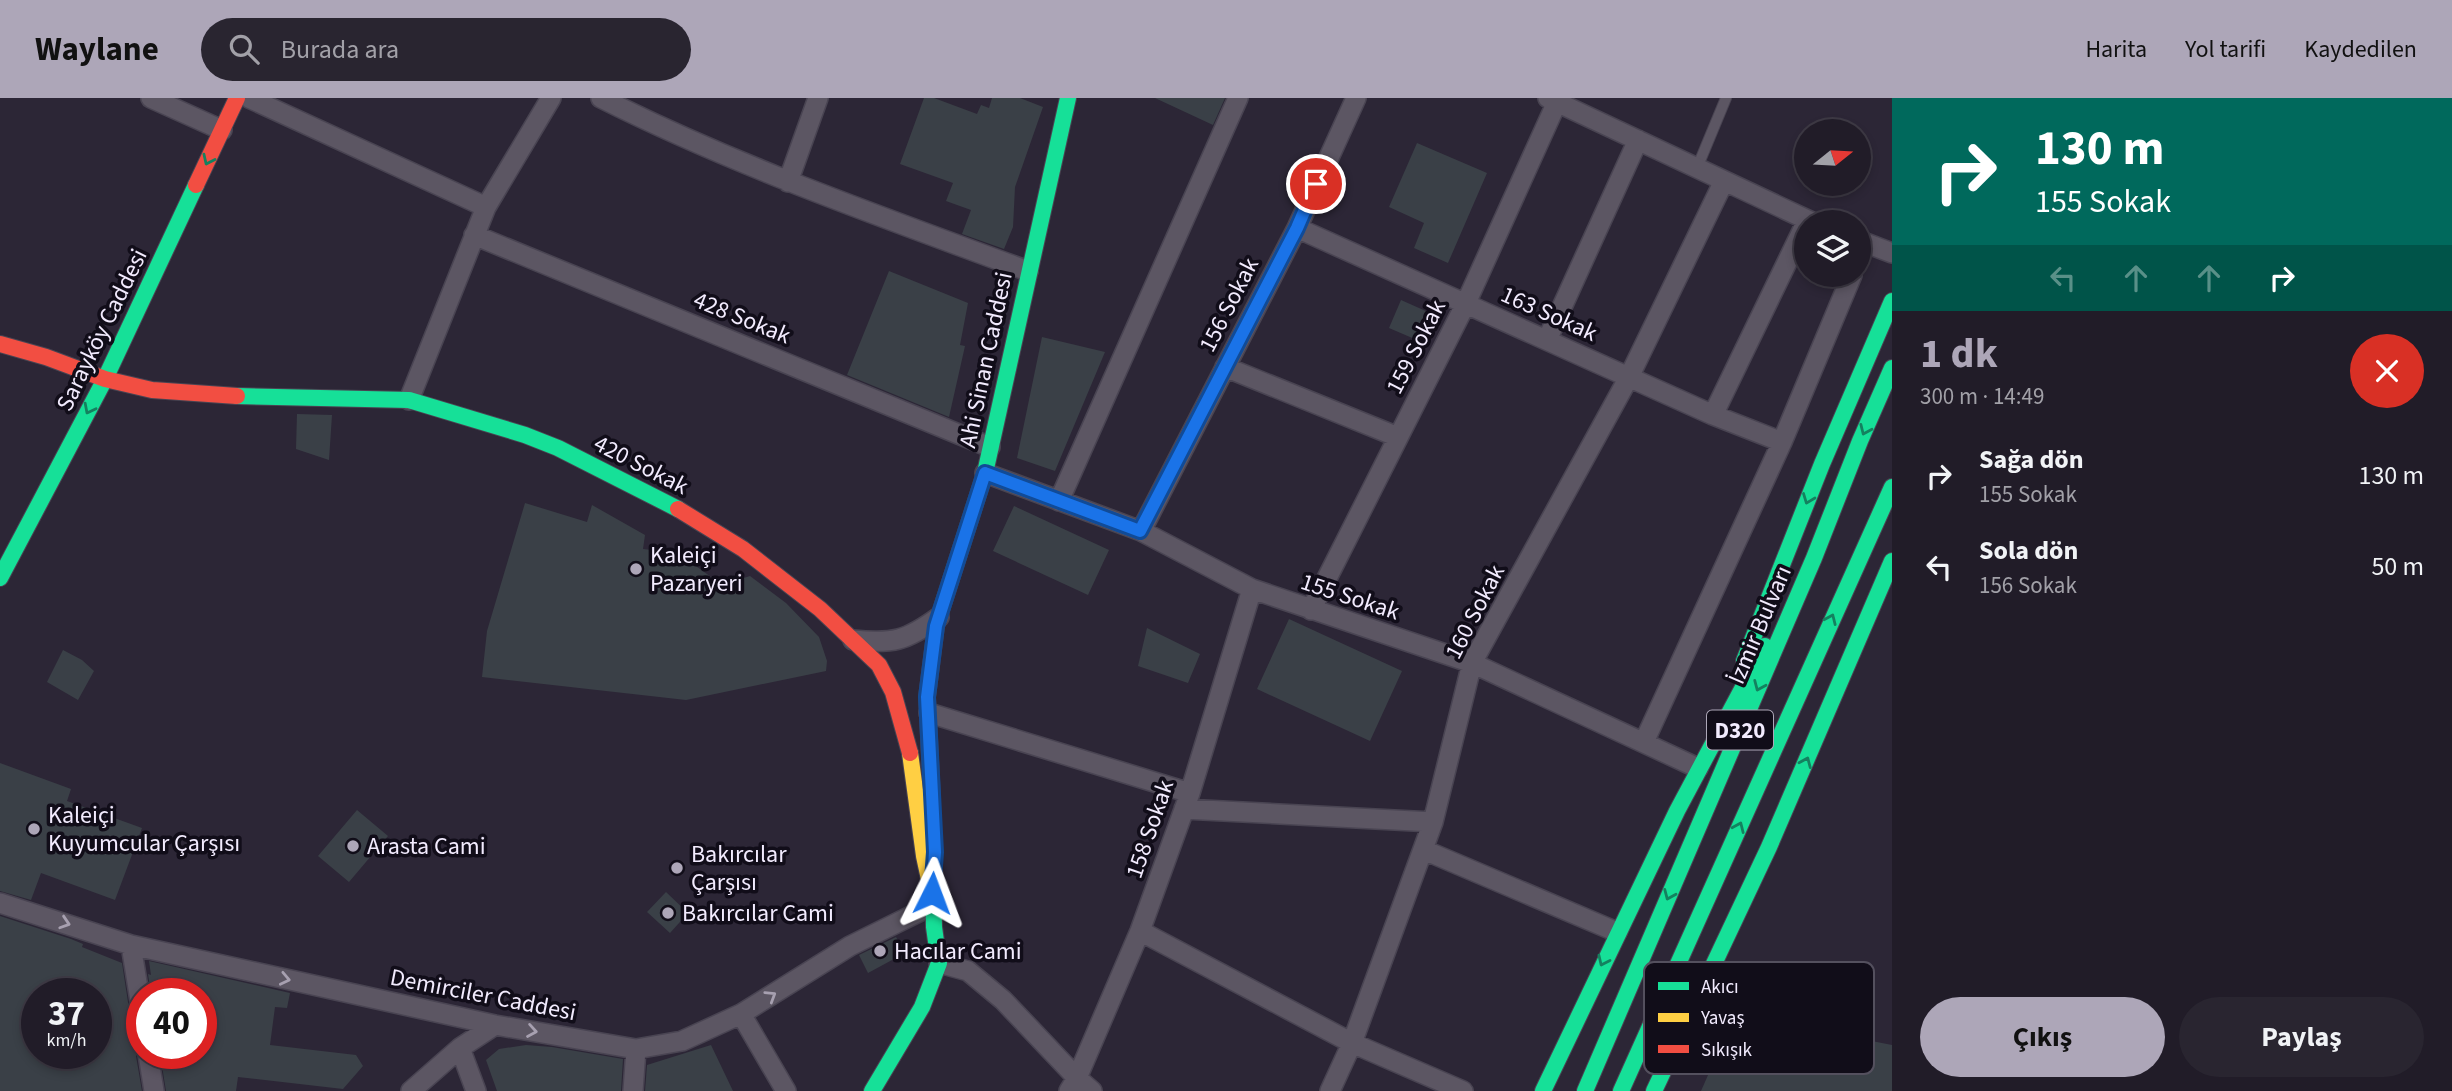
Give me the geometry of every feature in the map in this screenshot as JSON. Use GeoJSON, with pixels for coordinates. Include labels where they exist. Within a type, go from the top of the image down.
{"type":"FeatureCollection","features":[{"type":"Feature","properties":{"kind":"main road","name":"Sarayköy Caddesi"},"geometry":{"type":"LineString","coordinates":[[0,578],[105,379],[237,98]]}},
{"type":"Feature","properties":{"kind":"main road","name":"Ahi Sinan Caddesi"},"geometry":{"type":"LineString","coordinates":[[939,963],[932,899],[935,852],[927,697],[939,617],[985,473],[1064,99]]}},
{"type":"Feature","properties":{"kind":"main road"},"geometry":{"type":"LineString","coordinates":[[1718,729],[1822,464],[1892,301]]}},
{"type":"Feature","properties":{"kind":"main road","name":"420 Sokak"},"geometry":{"type":"LineString","coordinates":[[0,344],[46,357],[105,379],[152,390],[218,396],[409,400],[525,435],[558,448],[676,508],[743,549],[820,609],[879,665],[893,692],[909,744],[932,899]]}},
{"type":"Feature","properties":{"kind":"main road","name":"İzmir Bulvarı"},"geometry":{"type":"LineString","coordinates":[[1585,1091],[1814,558],[1892,368]]}},
{"type":"Feature","properties":{"kind":"main road","name":"D320"},"geometry":{"type":"LineString","coordinates":[[1679,962],[1892,487]]}},
{"type":"Feature","properties":{"kind":"main road"},"geometry":{"type":"LineString","coordinates":[[1869,535],[1877,597]]}},
{"type":"Feature","properties":{"kind":"main road"},"geometry":{"type":"LineString","coordinates":[[1542,1091],[1698,768],[1814,558]]}},
{"type":"Feature","properties":{"kind":"main road"},"geometry":{"type":"LineString","coordinates":[[1715,962],[1769,847],[1892,561]]}},
{"type":"Feature","properties":{"kind":"main road"},"geometry":{"type":"LineString","coordinates":[[1877,597],[1892,605]]}},
{"type":"Feature","properties":{"kind":"main road"},"geometry":{"type":"LineString","coordinates":[[872,1091],[922,1007],[939,963]]}},
{"type":"Feature","properties":{"kind":"main road","name":"D320"},"geometry":{"type":"LineString","coordinates":[[1621,1091],[1644,1039]]}},
{"type":"Feature","properties":{"kind":"main road"},"geometry":{"type":"LineString","coordinates":[[1654,1091],[1662,1074]]}},
{"type":"Feature","properties":{"kind":"street"},"geometry":{"type":"LineString","coordinates":[[151,98],[222,130]]}},
{"type":"Feature","properties":{"kind":"street"},"geometry":{"type":"LineString","coordinates":[[248,98],[486,206]]}},
{"type":"Feature","properties":{"kind":"street"},"geometry":{"type":"LineString","coordinates":[[409,400],[486,206],[551,98]]}},
{"type":"Feature","properties":{"kind":"street"},"geometry":{"type":"LineString","coordinates":[[601,98],[674,135],[788,182],[1028,271]]}},
{"type":"Feature","properties":{"kind":"street"},"geometry":{"type":"LineString","coordinates":[[788,182],[818,98]]}},
{"type":"Feature","properties":{"kind":"street"},"geometry":{"type":"LineString","coordinates":[[1059,501],[1238,98]]}},
{"type":"Feature","properties":{"kind":"street","name":"156 Sokak"},"geometry":{"type":"LineString","coordinates":[[1140,531],[1297,228],[1356,98]]}},
{"type":"Feature","properties":{"kind":"street"},"geometry":{"type":"LineString","coordinates":[[1553,100],[1794,215]]}},
{"type":"Feature","properties":{"kind":"street","name":"159 Sokak"},"geometry":{"type":"LineString","coordinates":[[1311,610],[1466,303],[1553,100]]}},
{"type":"Feature","properties":{"kind":"street"},"geometry":{"type":"LineString","coordinates":[[1547,340],[1638,140]]}},
{"type":"Feature","properties":{"kind":"street","name":"160 Sokak"},"geometry":{"type":"LineString","coordinates":[[1330,1091],[1352,1043],[1433,822],[1472,663],[1629,377],[1724,181]]}},
{"type":"Feature","properties":{"kind":"street","name":"163 Sokak"},"geometry":{"type":"LineString","coordinates":[[1297,228],[1713,415],[1782,442]]}},
{"type":"Feature","properties":{"kind":"street","name":"428 Sokak"},"geometry":{"type":"LineString","coordinates":[[474,235],[990,447]]}},
{"type":"Feature","properties":{"kind":"street"},"geometry":{"type":"LineString","coordinates":[[1871,249],[1892,253]]}},
{"type":"Feature","properties":{"kind":"street"},"geometry":{"type":"LineString","coordinates":[[1713,415],[1794,250]]}},
{"type":"Feature","properties":{"kind":"street"},"geometry":{"type":"LineString","coordinates":[[1644,743],[1782,442],[1847,287]]}},
{"type":"Feature","properties":{"kind":"street"},"geometry":{"type":"LineString","coordinates":[[1225,368],[1398,437]]}},
{"type":"Feature","properties":{"kind":"street","name":"155 Sokak"},"geometry":{"type":"LineString","coordinates":[[985,473],[1140,531],[1252,589],[1472,663],[1698,768]]}},
{"type":"Feature","properties":{"kind":"street","name":"158 Sokak"},"geometry":{"type":"LineString","coordinates":[[1079,1087],[1187,801],[1252,589]]}},
{"type":"Feature","properties":{"kind":"street"},"geometry":{"type":"LineString","coordinates":[[853,640],[892,642],[911,635],[939,617]]}},
{"type":"Feature","properties":{"kind":"street"},"geometry":{"type":"LineString","coordinates":[[929,713],[1187,801],[1433,822]]}},
{"type":"Feature","properties":{"kind":"street"},"geometry":{"type":"LineString","coordinates":[[1423,850],[1617,932]]}},
{"type":"Feature","properties":{"kind":"street","name":"Demirciler Caddesi"},"geometry":{"type":"LineString","coordinates":[[0,903],[131,945],[495,1025],[636,1049],[682,1041],[741,1014],[932,899]]}},
{"type":"Feature","properties":{"kind":"street"},"geometry":{"type":"LineString","coordinates":[[1140,930],[1352,1043],[1463,1091]]}},
{"type":"Feature","properties":{"kind":"street"},"geometry":{"type":"LineString","coordinates":[[131,945],[136,978]]}},
{"type":"Feature","properties":{"kind":"street"},"geometry":{"type":"LineString","coordinates":[[939,963],[968,971],[1003,1000],[1079,1087]]}},
{"type":"Feature","properties":{"kind":"street"},"geometry":{"type":"LineString","coordinates":[[741,1014],[786,1091]]}},
{"type":"Feature","properties":{"kind":"street"},"geometry":{"type":"LineString","coordinates":[[411,1091],[460,1048],[495,1025]]}},
{"type":"Feature","properties":{"kind":"street"},"geometry":{"type":"LineString","coordinates":[[460,1048],[476,1091]]}},
{"type":"Feature","properties":{"kind":"street"},"geometry":{"type":"LineString","coordinates":[[632,1091],[636,1049]]}},
{"type":"Feature","properties":{"kind":"street"},"geometry":{"type":"LineString","coordinates":[[150,1069],[154,1091]]}},
{"type":"Feature","properties":{"kind":"lane"},"geometry":{"type":"LineString","coordinates":[[1697,168],[1726,98]]}},
{"type":"Feature","properties":{"kind":"building"},"geometry":{"type":"Polygon","coordinates":[[[924,98],[934,98],[977,114],[981,105],[989,108],[992,98],[1020,98],[1043,107],[1015,187],[1013,227],[1004,249],[962,234],[971,210],[946,201],[953,183],[900,164],[924,98]]]}},
{"type":"Feature","properties":{"kind":"building"},"geometry":{"type":"Polygon","coordinates":[[[1155,98],[1225,98],[1213,125],[1155,98]]]}},
{"type":"Feature","properties":{"kind":"building"},"geometry":{"type":"Polygon","coordinates":[[[1417,143],[1487,173],[1448,263],[1414,248],[1424,223],[1389,207],[1417,143]]]}},
{"type":"Feature","properties":{"kind":"building"},"geometry":{"type":"Polygon","coordinates":[[[889,271],[968,303],[960,345],[965,346],[949,417],[847,375],[889,271]]]}},
{"type":"Feature","properties":{"kind":"building"},"geometry":{"type":"Polygon","coordinates":[[[1401,300],[1428,312],[1417,340],[1389,328],[1401,300]]]}},
{"type":"Feature","properties":{"kind":"building"},"geometry":{"type":"Polygon","coordinates":[[[1042,337],[1105,352],[1055,471],[1017,458],[1042,337]]]}},
{"type":"Feature","properties":{"kind":"building"},"geometry":{"type":"Polygon","coordinates":[[[297,414],[332,415],[329,460],[296,449],[297,414]]]}},
{"type":"Feature","properties":{"kind":"building"},"geometry":{"type":"Polygon","coordinates":[[[525,503],[587,522],[592,505],[645,535],[643,549],[678,553],[722,585],[750,576],[786,603],[819,637],[827,661],[826,671],[686,700],[482,677],[487,631],[525,503]]]}},
{"type":"Feature","properties":{"kind":"building"},"geometry":{"type":"Polygon","coordinates":[[[1014,506],[1109,550],[1088,595],[993,551],[1014,506]]]}},
{"type":"Feature","properties":{"kind":"building"},"geometry":{"type":"Polygon","coordinates":[[[1289,619],[1402,671],[1370,741],[1257,689],[1289,619]]]}},
{"type":"Feature","properties":{"kind":"building"},"geometry":{"type":"Polygon","coordinates":[[[1147,628],[1200,654],[1188,683],[1138,666],[1147,628]]]}},
{"type":"Feature","properties":{"kind":"building"},"geometry":{"type":"Polygon","coordinates":[[[63,650],[82,660],[94,671],[78,700],[47,682],[63,650]]]}},
{"type":"Feature","properties":{"kind":"building"},"geometry":{"type":"Polygon","coordinates":[[[0,763],[71,789],[67,801],[142,828],[115,900],[41,873],[31,900],[0,891],[0,763]]]}},
{"type":"Feature","properties":{"kind":"building","name":"Arasta Cami"},"geometry":{"type":"Polygon","coordinates":[[[357,810],[388,836],[349,882],[318,856],[357,810]]]}},
{"type":"Feature","properties":{"kind":"building","name":"Bakırcılar Cami"},"geometry":{"type":"Polygon","coordinates":[[[666,892],[688,913],[670,933],[647,912],[666,892]]]}},
{"type":"Feature","properties":{"kind":"building"},"geometry":{"type":"Polygon","coordinates":[[[0,916],[71,939],[83,944],[82,947],[122,963],[126,989],[126,1069],[138,1069],[142,1091],[0,1091],[0,916]]]}},
{"type":"Feature","properties":{"kind":"building","name":"Hacılar Cami"},"geometry":{"type":"Polygon","coordinates":[[[896,937],[905,953],[868,973],[859,955],[896,937]]]}},
{"type":"Feature","properties":{"kind":"building"},"geometry":{"type":"Polygon","coordinates":[[[149,961],[290,993],[287,1008],[275,1007],[270,1045],[356,1055],[363,1066],[343,1089],[238,1077],[236,1091],[166,1091],[162,1069],[217,1069],[217,978],[149,978],[148,974],[151,975],[149,961]]]}},
{"type":"Feature","properties":{"kind":"building"},"geometry":{"type":"Polygon","coordinates":[[[1874,1041],[1892,1045],[1892,1091],[1701,1091],[1709,1074],[1874,1074],[1874,1041]]]}},
{"type":"Feature","properties":{"kind":"building"},"geometry":{"type":"Polygon","coordinates":[[[526,1045],[623,1059],[621,1091],[497,1091],[486,1060],[499,1049],[526,1045]]]}},
{"type":"Feature","properties":{"kind":"building"},"geometry":{"type":"Polygon","coordinates":[[[711,1045],[733,1091],[645,1091],[647,1065],[711,1045]]]}},
{"type":"Feature","properties":{"kind":"traffic: fast"},"geometry":{"type":"LineString","coordinates":[[932,799],[927,697],[936,626],[985,473],[1068,98]]}},
{"type":"Feature","properties":{"kind":"traffic: fast"},"geometry":{"type":"LineString","coordinates":[[0,578],[105,379],[196,185]]}},
{"type":"Feature","properties":{"kind":"traffic: fast"},"geometry":{"type":"LineString","coordinates":[[1744,661],[1822,464],[1892,301]]}},
{"type":"Feature","properties":{"kind":"traffic: fast"},"geometry":{"type":"LineString","coordinates":[[1585,1091],[1814,558],[1892,368]]}},
{"type":"Feature","properties":{"kind":"traffic: fast"},"geometry":{"type":"LineString","coordinates":[[237,396],[409,400],[525,435],[558,448],[678,509]]}},
{"type":"Feature","properties":{"kind":"traffic: fast"},"geometry":{"type":"LineString","coordinates":[[1679,962],[1892,487]]}},
{"type":"Feature","properties":{"kind":"traffic: fast"},"geometry":{"type":"LineString","coordinates":[[1715,962],[1769,847],[1892,561]]}},
{"type":"Feature","properties":{"kind":"traffic: fast"},"geometry":{"type":"LineString","coordinates":[[1543,1091],[1677,811],[1765,646]]}},
{"type":"Feature","properties":{"kind":"traffic: fast"},"geometry":{"type":"LineString","coordinates":[[872,1091],[922,1007],[939,963],[934,927],[933,874]]}},
{"type":"Feature","properties":{"kind":"traffic: fast"},"geometry":{"type":"LineString","coordinates":[[1621,1091],[1644,1040]]}},
{"type":"Feature","properties":{"kind":"traffic: fast"},"geometry":{"type":"LineString","coordinates":[[1654,1091],[1662,1074]]}},
{"type":"Feature","properties":{"kind":"traffic: slow"},"geometry":{"type":"LineString","coordinates":[[910,753],[924,856],[932,893]]}},
{"type":"Feature","properties":{"kind":"traffic: jam"},"geometry":{"type":"LineString","coordinates":[[196,185],[237,98]]}},
{"type":"Feature","properties":{"kind":"traffic: jam"},"geometry":{"type":"LineString","coordinates":[[0,344],[46,357],[105,379],[152,390],[237,396]]}},
{"type":"Feature","properties":{"kind":"traffic: jam"},"geometry":{"type":"LineString","coordinates":[[678,509],[743,549],[820,609],[879,665],[893,692],[910,753]]}},
{"type":"Feature","properties":{"kind":"place","name":"Kaleiçi Pazaryeri"},"geometry":{"type":"Point","coordinates":[636,569]}},
{"type":"Feature","properties":{"kind":"place","name":"Kaleiçi Kuyumcular Çarşısı"},"geometry":{"type":"Point","coordinates":[34,829]}},
{"type":"Feature","properties":{"kind":"place","name":"Arasta Cami"},"geometry":{"type":"Point","coordinates":[353,846]}},
{"type":"Feature","properties":{"kind":"place","name":"Bakırcılar Çarşısı"},"geometry":{"type":"Point","coordinates":[677,868]}},
{"type":"Feature","properties":{"kind":"place","name":"Bakırcılar Cami"},"geometry":{"type":"Point","coordinates":[668,913]}},
{"type":"Feature","properties":{"kind":"place","name":"Hacılar Cami"},"geometry":{"type":"Point","coordinates":[880,951]}},
{"type":"Feature","properties":{"kind":"route"},"geometry":{"type":"LineString","coordinates":[[932,893],[935,852],[927,697],[936,626],[985,473],[1140,531],[1297,228],[1316,184]]}}]}
